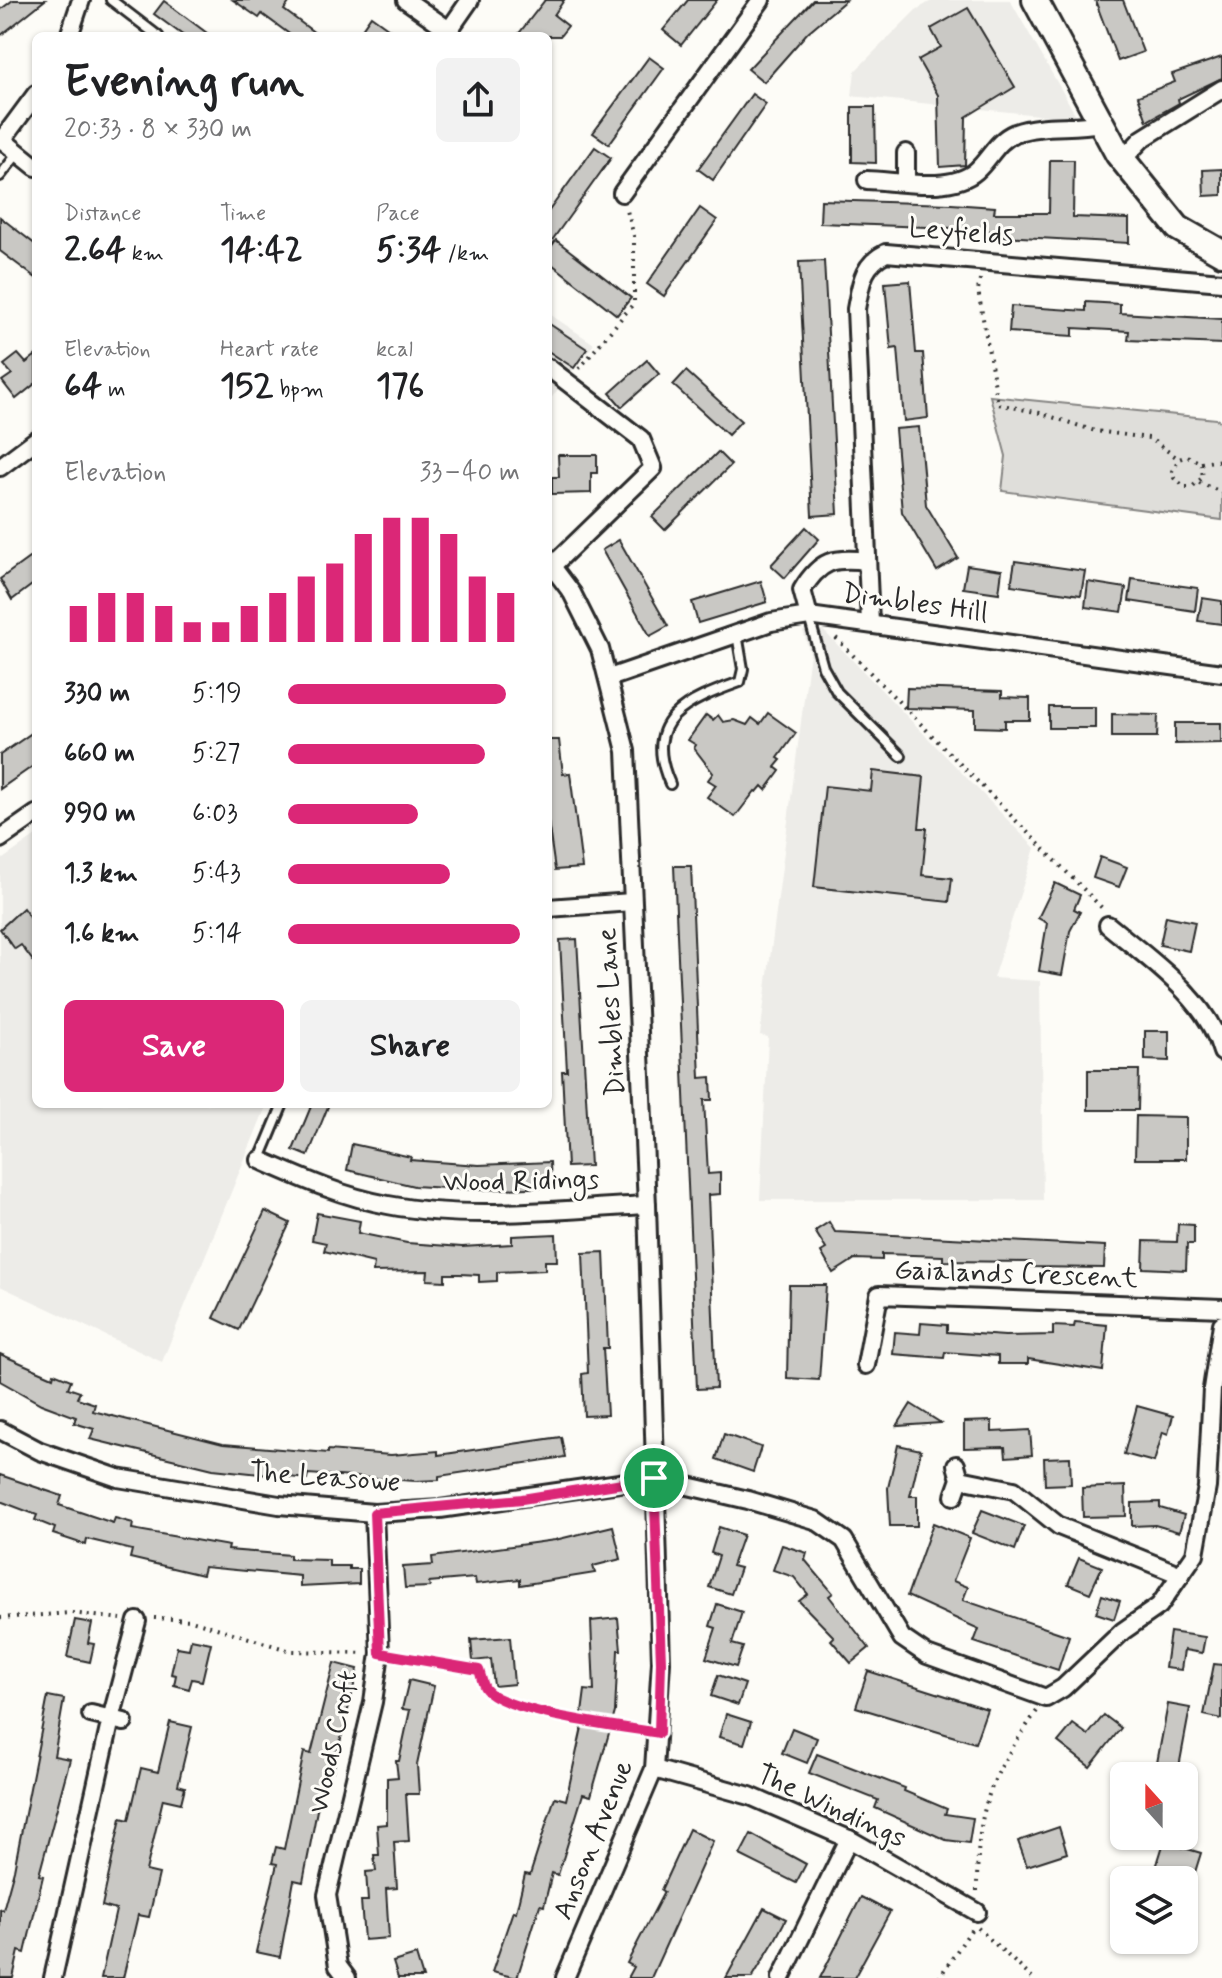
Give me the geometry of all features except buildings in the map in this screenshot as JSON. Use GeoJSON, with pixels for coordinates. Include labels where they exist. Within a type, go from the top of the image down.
{"type":"FeatureCollection","features":[{"type":"Feature","properties":{"kind":"street"},"geometry":{"type":"LineString","coordinates":[[70,32],[81,0]]}},
{"type":"Feature","properties":{"kind":"street"},"geometry":{"type":"LineString","coordinates":[[406,0],[446,32]]}},
{"type":"Feature","properties":{"kind":"street"},"geometry":{"type":"LineString","coordinates":[[448,32],[470,0]]}},
{"type":"Feature","properties":{"kind":"street"},"geometry":{"type":"LineString","coordinates":[[622,193],[761,0]]}},
{"type":"Feature","properties":{"kind":"street"},"geometry":{"type":"LineString","coordinates":[[1035,0],[1122,160],[1178,228],[1222,253]]}},
{"type":"Feature","properties":{"kind":"street"},"geometry":{"type":"LineString","coordinates":[[1122,160],[1142,139],[1222,89]]}},
{"type":"Feature","properties":{"kind":"street"},"geometry":{"type":"LineString","coordinates":[[32,99],[1,139],[32,164]]}},
{"type":"Feature","properties":{"kind":"street"},"geometry":{"type":"LineString","coordinates":[[867,180],[964,178],[976,171],[992,149],[1013,134],[1045,126],[1100,123]]}},
{"type":"Feature","properties":{"kind":"street"},"geometry":{"type":"LineString","coordinates":[[906,153],[906,181]]}},
{"type":"Feature","properties":{"kind":"street","name":"Leyfields"},"geometry":{"type":"LineString","coordinates":[[870,623],[856,309],[862,278],[870,261],[886,253],[1222,282]]}},
{"type":"Feature","properties":{"kind":"street"},"geometry":{"type":"LineString","coordinates":[[552,370],[641,439],[653,468],[552,562]]}},
{"type":"Feature","properties":{"kind":"street"},"geometry":{"type":"LineString","coordinates":[[0,467],[32,443]]}},
{"type":"Feature","properties":{"kind":"street"},"geometry":{"type":"LineString","coordinates":[[809,616],[802,590],[812,574],[837,558],[867,561]]}},
{"type":"Feature","properties":{"kind":"street","name":"Dimbles Lane"},"geometry":{"type":"LineString","coordinates":[[552,567],[588,621],[609,678],[626,751],[647,1205],[654,1478]]}},
{"type":"Feature","properties":{"kind":"street","name":"Dimbles Hill"},"geometry":{"type":"LineString","coordinates":[[609,678],[771,622],[809,616],[1222,673]]}},
{"type":"Feature","properties":{"kind":"street"},"geometry":{"type":"LineString","coordinates":[[0,839],[32,817]]}},
{"type":"Feature","properties":{"kind":"street"},"geometry":{"type":"LineString","coordinates":[[552,908],[632,902]]}},
{"type":"Feature","properties":{"kind":"street"},"geometry":{"type":"LineString","coordinates":[[1108,925],[1186,994],[1220,1034],[1222,1052]]}},
{"type":"Feature","properties":{"kind":"street","name":"Wood Ridings"},"geometry":{"type":"LineString","coordinates":[[260,1160],[317,1186],[387,1205],[470,1214],[647,1205]]}},
{"type":"Feature","properties":{"kind":"street","name":"Gaialands Crescent"},"geometry":{"type":"LineString","coordinates":[[866,1365],[879,1295],[1222,1308]]}},
{"type":"Feature","properties":{"kind":"street"},"geometry":{"type":"LineString","coordinates":[[654,1478],[815,1520],[844,1540],[859,1560],[889,1622],[902,1638],[927,1655],[1046,1698],[1063,1688],[1111,1641],[1159,1606],[1195,1554],[1207,1487],[1222,1324]]}},
{"type":"Feature","properties":{"kind":"street","name":"The Leasowe"},"geometry":{"type":"LineString","coordinates":[[0,1430],[40,1451],[118,1478],[279,1505],[374,1513],[522,1499],[654,1478]]}},
{"type":"Feature","properties":{"kind":"street"},"geometry":{"type":"LineString","coordinates":[[954,1496],[958,1472],[1014,1490],[1059,1526],[1181,1575]]}},
{"type":"Feature","properties":{"kind":"street","name":"Anson Avenue"},"geometry":{"type":"LineString","coordinates":[[565,1978],[654,1769],[659,1733],[661,1662],[654,1478]]}},
{"type":"Feature","properties":{"kind":"street","name":"Woods Croft"},"geometry":{"type":"LineString","coordinates":[[347,1978],[338,1966],[327,1895],[373,1702],[380,1653],[374,1513]]}},
{"type":"Feature","properties":{"kind":"street"},"geometry":{"type":"LineString","coordinates":[[53,1978],[117,1720],[137,1621]]}},
{"type":"Feature","properties":{"kind":"street"},"geometry":{"type":"LineString","coordinates":[[91,1714],[117,1720]]}},
{"type":"Feature","properties":{"kind":"street","name":"The Windings"},"geometry":{"type":"LineString","coordinates":[[654,1769],[750,1796],[849,1839],[977,1912]]}},
{"type":"Feature","properties":{"kind":"street"},"geometry":{"type":"LineString","coordinates":[[781,1978],[849,1839]]}},
{"type":"Feature","properties":{"kind":"lane"},"geometry":{"type":"LineString","coordinates":[[111,0],[153,32]]}},
{"type":"Feature","properties":{"kind":"lane"},"geometry":{"type":"LineString","coordinates":[[0,176],[18,153]]}},
{"type":"Feature","properties":{"kind":"lane"},"geometry":{"type":"LineString","coordinates":[[809,616],[823,667],[837,692],[901,756]]}},
{"type":"Feature","properties":{"kind":"lane"},"geometry":{"type":"LineString","coordinates":[[670,784],[658,751],[666,725],[681,708],[740,682],[743,669],[737,634]]}},
{"type":"Feature","properties":{"kind":"lane"},"geometry":{"type":"LineString","coordinates":[[260,1160],[281,1108]]}},
{"type":"Feature","properties":{"kind":"path"},"geometry":{"type":"LineString","coordinates":[[568,381],[634,303],[634,236],[622,193]]}},
{"type":"Feature","properties":{"kind":"path"},"geometry":{"type":"LineString","coordinates":[[984,261],[978,290],[998,404],[1040,413],[1095,431],[1149,438],[1179,459]]}},
{"type":"Feature","properties":{"kind":"path"},"geometry":{"type":"LineString","coordinates":[[1222,460],[1201,463],[1187,456],[1179,459],[1172,471],[1174,478],[1185,487],[1199,483],[1222,492]]}},
{"type":"Feature","properties":{"kind":"path"},"geometry":{"type":"LineString","coordinates":[[1199,483],[1203,477],[1201,463]]}},
{"type":"Feature","properties":{"kind":"path"},"geometry":{"type":"LineString","coordinates":[[817,637],[830,632],[1104,909],[1108,925]]}},
{"type":"Feature","properties":{"kind":"path"},"geometry":{"type":"LineString","coordinates":[[0,1618],[71,1613],[137,1621],[191,1620],[291,1651],[380,1653],[479,1670],[485,1687],[496,1697],[534,1711],[659,1733]]}},
{"type":"Feature","properties":{"kind":"path"},"geometry":{"type":"LineString","coordinates":[[977,1912],[981,1816],[999,1765],[1046,1698]]}},
{"type":"Feature","properties":{"kind":"path"},"geometry":{"type":"LineString","coordinates":[[939,1978],[975,1924],[1032,1978]]}},
{"type":"Feature","properties":{"kind":"shaded area"},"geometry":{"type":"Polygon","coordinates":[[[933,0],[1010,0],[1078,119],[852,96],[855,71],[916,10],[933,0]]]}},
{"type":"Feature","properties":{"kind":"shaded area"},"geometry":{"type":"Polygon","coordinates":[[[552,316],[594,344],[552,397],[552,316]]]}},
{"type":"Feature","properties":{"kind":"shaded area"},"geometry":{"type":"Polygon","coordinates":[[[990,396],[1222,422],[1222,520],[1002,491],[1006,456],[990,396]]]}},
{"type":"Feature","properties":{"kind":"shaded area"},"geometry":{"type":"Polygon","coordinates":[[[823,630],[1035,848],[993,978],[1040,981],[1043,1200],[760,1200],[768,1037],[760,1035],[810,653],[803,631],[823,630]]]}},
{"type":"Feature","properties":{"kind":"shaded area"},"geometry":{"type":"Polygon","coordinates":[[[32,839],[32,1108],[265,1108],[162,1362],[0,1286],[0,861],[32,839]]]}},
{"type":"Feature","properties":{"kind":"route"},"geometry":{"type":"LineString","coordinates":[[654,1478],[661,1662],[659,1733],[534,1711],[496,1697],[485,1687],[479,1670],[380,1653],[374,1513],[522,1499],[654,1478]]}}]}
